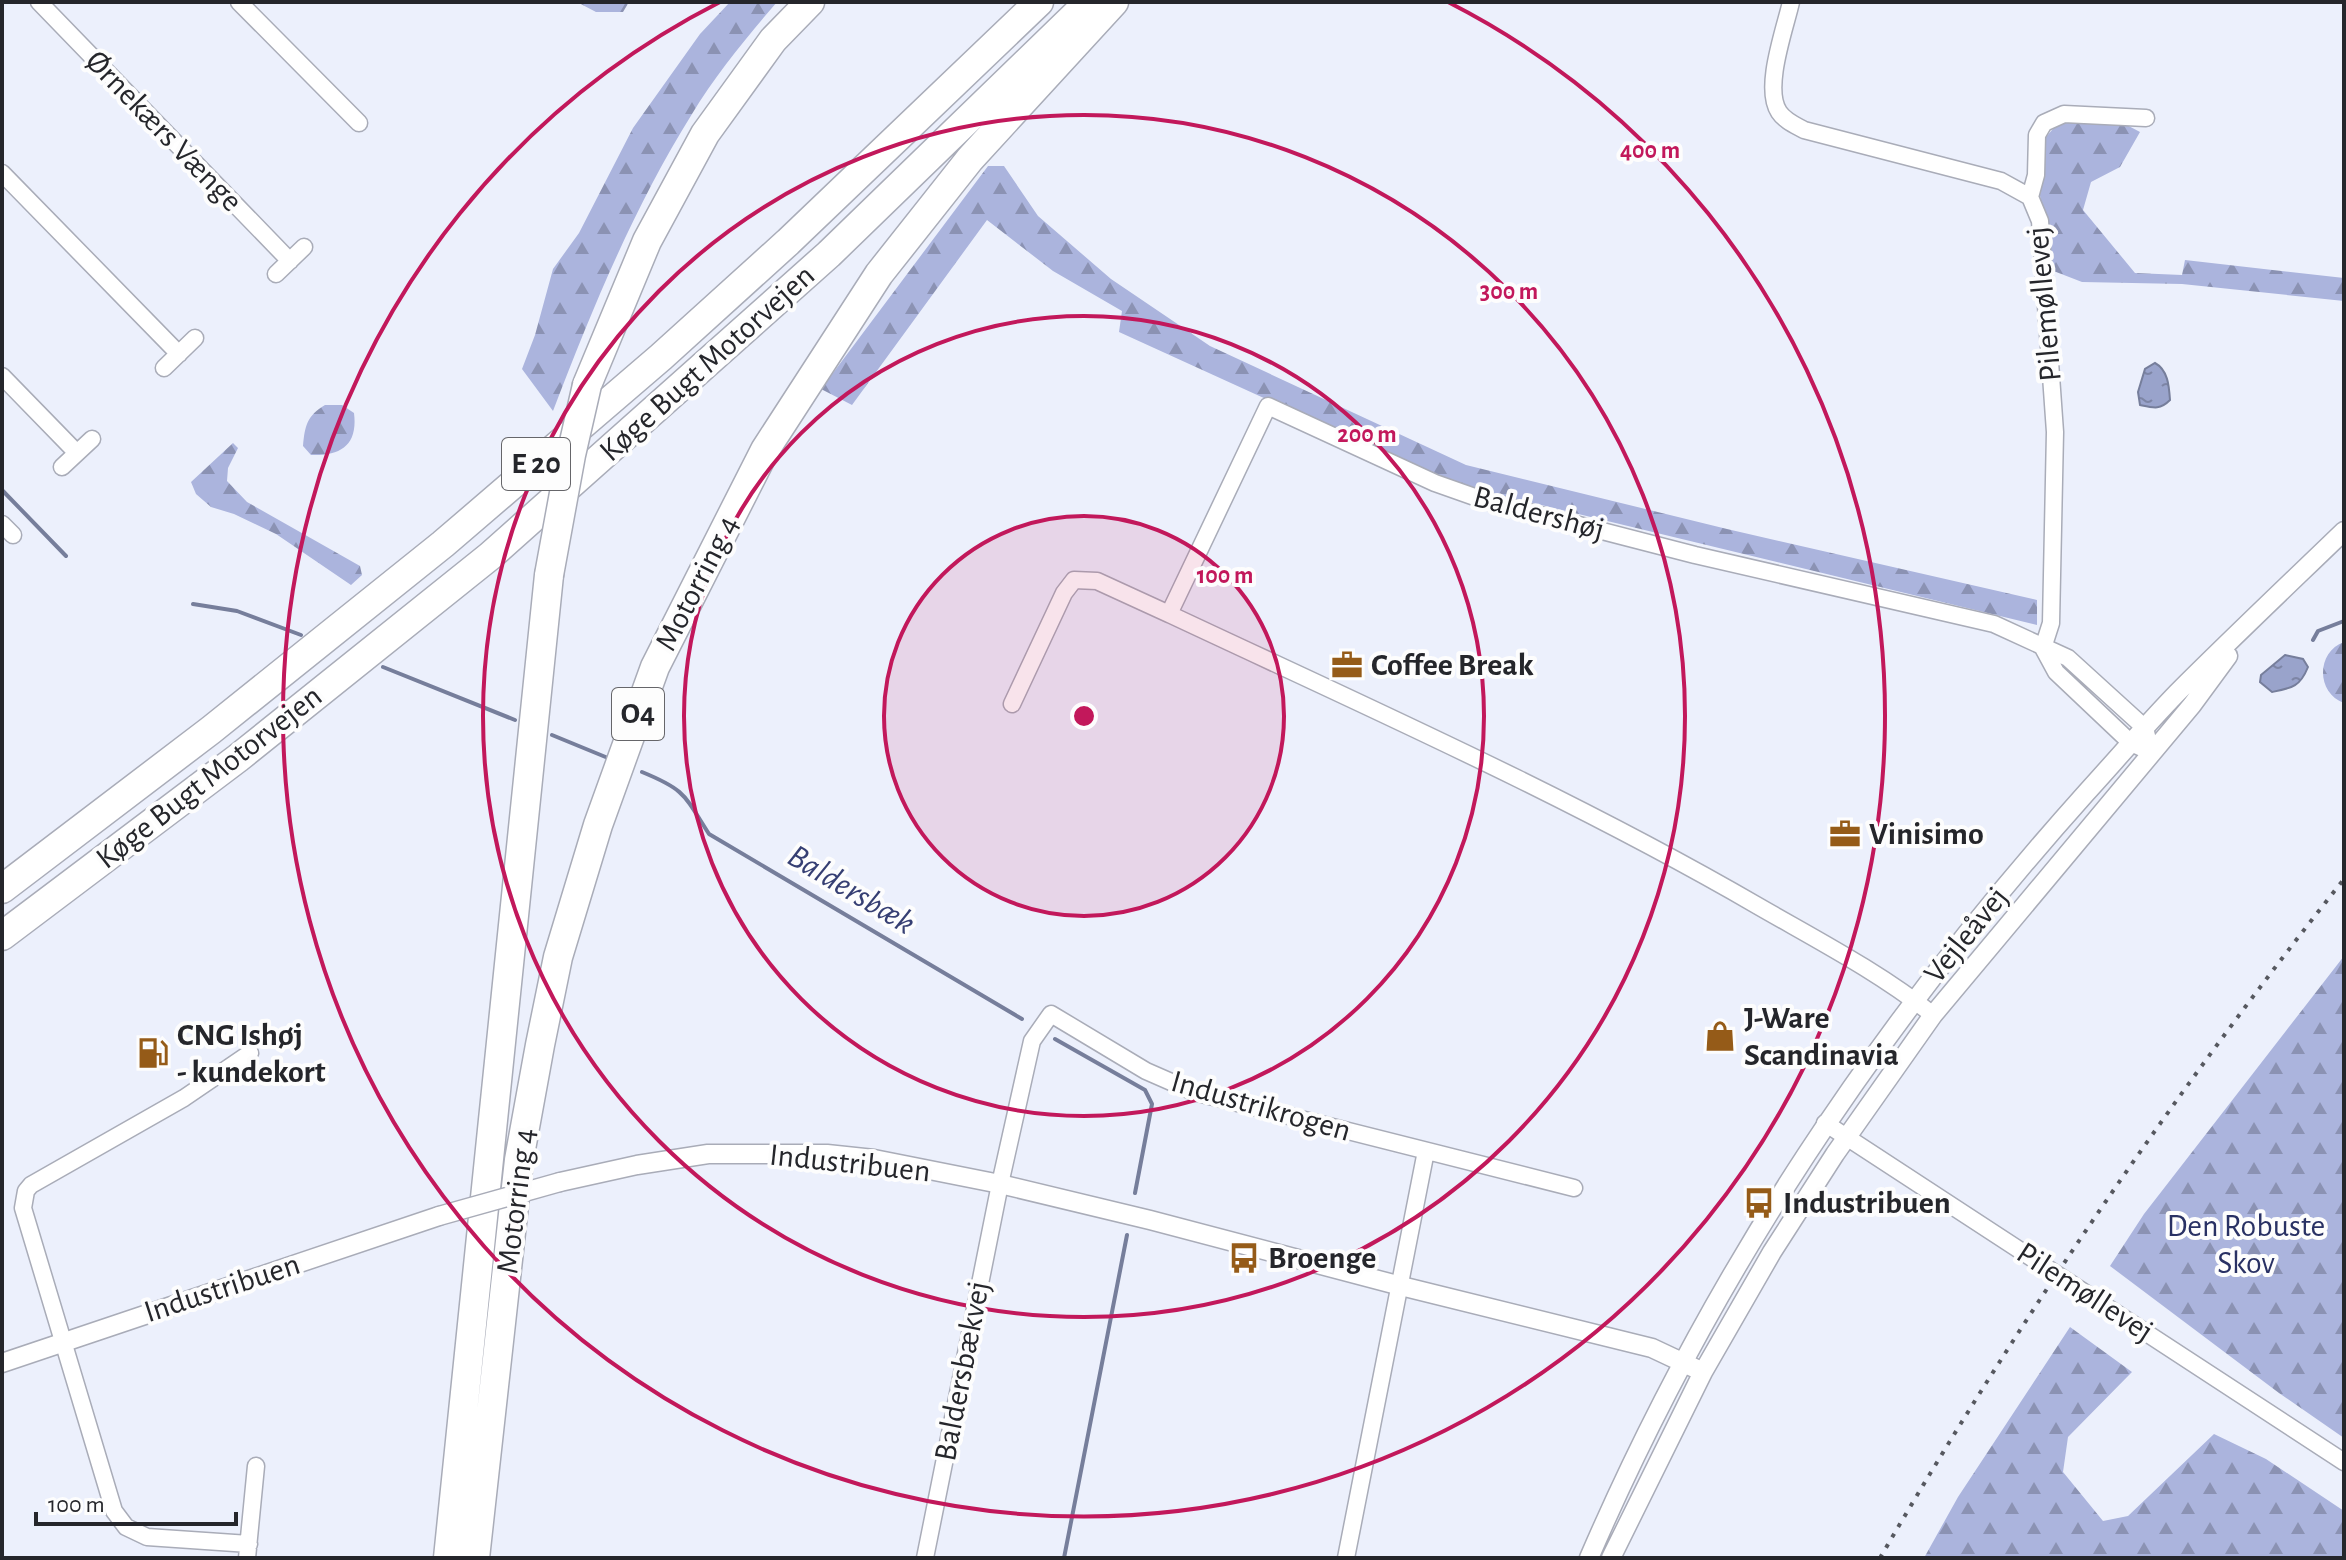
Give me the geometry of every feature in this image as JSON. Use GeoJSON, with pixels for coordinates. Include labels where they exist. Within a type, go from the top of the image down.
{"type":"FeatureCollection","features":[{"type":"Feature","properties":{"kind":"highway","name":"Motorring 4"},"geometry":{"type":"LineString","coordinates":[[446,1552],[549,575],[587,385],[647,241],[705,134],[773,40],[810,2]]}},
{"type":"Feature","properties":{"kind":"highway","name":"Køge Bugt Motorvejen"},"geometry":{"type":"LineString","coordinates":[[2,889],[211,730],[443,544],[661,357],[788,242],[1039,2]]}},
{"type":"Feature","properties":{"kind":"highway","name":"Køge Bugt Motorvejen"},"geometry":{"type":"LineString","coordinates":[[2,936],[238,758],[490,556],[829,254],[1089,2]]}},
{"type":"Feature","properties":{"kind":"highway","name":"Motorring 4"},"geometry":{"type":"LineString","coordinates":[[475,1558],[519,1160],[540,1045],[558,957],[598,825],[655,667],[765,450],[879,274],[970,159],[1114,2]]}},
{"type":"Feature","properties":{"kind":"street","name":"Ørnekærs Vænge"},"geometry":{"type":"LineString","coordinates":[[39,2],[290,261]]}},
{"type":"Feature","properties":{"kind":"street"},"geometry":{"type":"LineString","coordinates":[[239,2],[359,123]]}},
{"type":"Feature","properties":{"kind":"street","name":"Pilemøllevej"},"geometry":{"type":"LineString","coordinates":[[1791,2],[1773,79],[1778,111],[1789,122],[1804,130],[2001,181],[2030,197],[2040,221],[2055,432],[2051,623],[2043,648]]}},
{"type":"Feature","properties":{"kind":"street"},"geometry":{"type":"LineString","coordinates":[[2030,197],[2036,175],[2037,135],[2044,123],[2064,114],[2146,118]]}},
{"type":"Feature","properties":{"kind":"street"},"geometry":{"type":"LineString","coordinates":[[2,173],[179,354]]}},
{"type":"Feature","properties":{"kind":"street"},"geometry":{"type":"LineString","coordinates":[[276,274],[304,247]]}},
{"type":"Feature","properties":{"kind":"street"},"geometry":{"type":"LineString","coordinates":[[164,368],[195,338]]}},
{"type":"Feature","properties":{"kind":"street"},"geometry":{"type":"LineString","coordinates":[[2,376],[77,453]]}},
{"type":"Feature","properties":{"kind":"street","name":"Baldershøj"},"geometry":{"type":"LineString","coordinates":[[1169,614],[1268,406],[1435,483],[1486,501],[1695,555],[1994,624],[2068,658],[2145,728]]}},
{"type":"Feature","properties":{"kind":"street"},"geometry":{"type":"LineString","coordinates":[[62,467],[92,439]]}},
{"type":"Feature","properties":{"kind":"street","name":"Vejleåvej"},"geometry":{"type":"LineString","coordinates":[[1589,1558],[1682,1362],[1749,1242],[1825,1123],[1914,1000],[2020,867],[2131,743],[2344,531]]}},
{"type":"Feature","properties":{"kind":"street"},"geometry":{"type":"LineString","coordinates":[[1012,704],[1064,593],[1074,580],[1097,581],[1532,785],[1696,870],[1914,1000],[1933,1015]]}},
{"type":"Feature","properties":{"kind":"street","name":"Vejleåvej"},"geometry":{"type":"LineString","coordinates":[[1611,1558],[1703,1372],[1772,1252],[1848,1136],[1933,1015],[2192,705],[2263,609]]}},
{"type":"Feature","properties":{"kind":"street","name":"Baldershøj"},"geometry":{"type":"LineString","coordinates":[[2043,648],[2056,672],[2131,743],[2151,752]]}},
{"type":"Feature","properties":{"kind":"street"},"geometry":{"type":"LineString","coordinates":[[2145,728],[2151,752]]}},
{"type":"Feature","properties":{"kind":"street","name":"Industrikrogen"},"geometry":{"type":"LineString","coordinates":[[1000,1184],[1032,1041],[1051,1014],[1146,1071],[1194,1092],[1574,1188]]}},
{"type":"Feature","properties":{"kind":"street"},"geometry":{"type":"LineString","coordinates":[[250,1053],[184,1098],[31,1185],[26,1191],[23,1208],[114,1511],[126,1527],[147,1537],[248,1551],[256,1466]]}},
{"type":"Feature","properties":{"kind":"street","name":"Pilemøllevej"},"geometry":{"type":"LineString","coordinates":[[1825,1123],[2344,1462]]}},
{"type":"Feature","properties":{"kind":"street"},"geometry":{"type":"LineString","coordinates":[[1346,1558],[1426,1151]]}},
{"type":"Feature","properties":{"kind":"street","name":"Industribuen"},"geometry":{"type":"LineString","coordinates":[[2,1363],[439,1216],[560,1182],[708,1154],[768,1153],[874,1159],[1000,1184],[1652,1348],[1703,1372]]}},
{"type":"Feature","properties":{"kind":"street","name":"Baldersbækvej"},"geometry":{"type":"LineString","coordinates":[[925,1558],[1000,1184]]}},
{"type":"Feature","properties":{"kind":"street"},"geometry":{"type":"LineString","coordinates":[[1652,1348],[1669,1346],[1682,1340],[1727,1264],[1749,1242]]}},
{"type":"Feature","properties":{"kind":"green space"},"geometry":{"type":"Polygon","coordinates":[[[577,2],[629,2],[623,12],[596,12],[577,2]]]}},
{"type":"Feature","properties":{"kind":"green space"},"geometry":{"type":"Polygon","coordinates":[[[730,2],[777,2],[711,85],[651,185],[615,259],[553,411],[522,369],[553,269],[579,233],[633,128],[700,34],[730,2]]]}},
{"type":"Feature","properties":{"kind":"green space"},"geometry":{"type":"Polygon","coordinates":[[[2059,122],[2123,123],[2140,132],[2120,167],[2091,182],[2083,210],[2135,273],[2182,275],[2185,260],[2344,278],[2344,301],[2182,284],[2082,282],[2051,270],[2039,189],[2046,137],[2059,122]]]}},
{"type":"Feature","properties":{"kind":"green space"},"geometry":{"type":"Polygon","coordinates":[[[988,166],[1004,166],[1038,216],[1111,279],[1210,346],[1466,465],[2037,600],[2037,625],[1475,489],[1413,466],[1119,332],[1122,311],[1053,271],[987,220],[852,405],[821,389],[988,166]]]}},
{"type":"Feature","properties":{"kind":"green space"},"geometry":{"type":"Polygon","coordinates":[[[325,405],[342,405],[354,413],[353,433],[350,441],[339,451],[311,455],[303,446],[306,427],[314,413],[325,405]]]}},
{"type":"Feature","properties":{"kind":"green space"},"geometry":{"type":"Polygon","coordinates":[[[233,443],[238,448],[228,468],[227,481],[247,502],[360,566],[362,575],[351,585],[276,534],[211,507],[196,494],[191,482],[233,443]]]}},
{"type":"Feature","properties":{"kind":"green space"},"geometry":{"type":"Polygon","coordinates":[[[2344,642],[2344,703],[2328,691],[2323,672],[2328,654],[2344,642]]]}},
{"type":"Feature","properties":{"kind":"green space","name":"Den Robuste Skov"},"geometry":{"type":"Polygon","coordinates":[[[2344,956],[2344,1438],[2110,1266],[2144,1214],[2344,956]]]}},
{"type":"Feature","properties":{"kind":"green space","name":"Den Robuste Skov"},"geometry":{"type":"Polygon","coordinates":[[[2070,1327],[2132,1372],[2068,1437],[2063,1472],[2103,1521],[2128,1516],[2214,1434],[2266,1459],[2344,1511],[2344,1558],[1924,1558],[1958,1497],[2070,1327]]]}},
{"type":"Feature","properties":{"kind":"water"},"geometry":{"type":"Polygon","coordinates":[[[2155,363],[2165,374],[2170,400],[2156,407],[2140,405],[2138,392],[2145,369],[2155,363]]]}},
{"type":"Feature","properties":{"kind":"water"},"geometry":{"type":"Polygon","coordinates":[[[2285,655],[2303,659],[2308,667],[2294,686],[2272,692],[2260,682],[2261,675],[2285,655]]]}},
{"type":"Feature","properties":{"kind":"waterway","name":"Baldersbæk"},"geometry":{"type":"LineString","coordinates":[[2,490],[66,556]]}},
{"type":"Feature","properties":{"kind":"waterway","name":"Baldersbæk"},"geometry":{"type":"LineString","coordinates":[[193,604],[237,611],[301,635]]}},
{"type":"Feature","properties":{"kind":"waterway"},"geometry":{"type":"LineString","coordinates":[[2313,640],[2318,631],[2344,621]]}},
{"type":"Feature","properties":{"kind":"waterway","name":"Baldersbæk"},"geometry":{"type":"LineString","coordinates":[[383,667],[515,720]]}},
{"type":"Feature","properties":{"kind":"waterway","name":"Baldersbæk"},"geometry":{"type":"LineString","coordinates":[[552,735],[608,758]]}},
{"type":"Feature","properties":{"kind":"waterway","name":"Baldersbæk"},"geometry":{"type":"LineString","coordinates":[[642,772],[683,795],[709,834],[1022,1019]]}},
{"type":"Feature","properties":{"kind":"waterway","name":"Baldersbæk"},"geometry":{"type":"LineString","coordinates":[[1055,1039],[1145,1090],[1152,1104],[1135,1193]]}},
{"type":"Feature","properties":{"kind":"waterway","name":"Baldersbæk"},"geometry":{"type":"LineString","coordinates":[[1064,1558],[1127,1235]]}},
{"type":"Feature","properties":{"kind":"railway"},"geometry":{"type":"LineString","coordinates":[[1880,1558],[1987,1382],[2100,1210],[2219,1042],[2344,879]]}},
{"type":"Feature","properties":{"kind":"place","name":"Coffee Break"},"geometry":{"type":"Point","coordinates":[1347,665]}},
{"type":"Feature","properties":{"kind":"place","name":"Vinisimo"},"geometry":{"type":"Point","coordinates":[1845,834]}},
{"type":"Feature","properties":{"kind":"place","name":"J-Ware Scandinavia"},"geometry":{"type":"Point","coordinates":[1720,1036]}},
{"type":"Feature","properties":{"kind":"place","name":"CNG Ishøj - kundekort"},"geometry":{"type":"Point","coordinates":[153,1053]}},
{"type":"Feature","properties":{"kind":"place","name":"Industribuen"},"geometry":{"type":"Point","coordinates":[1759,1203]}},
{"type":"Feature","properties":{"kind":"place","name":"Broenge"},"geometry":{"type":"Point","coordinates":[1244,1258]}}]}
